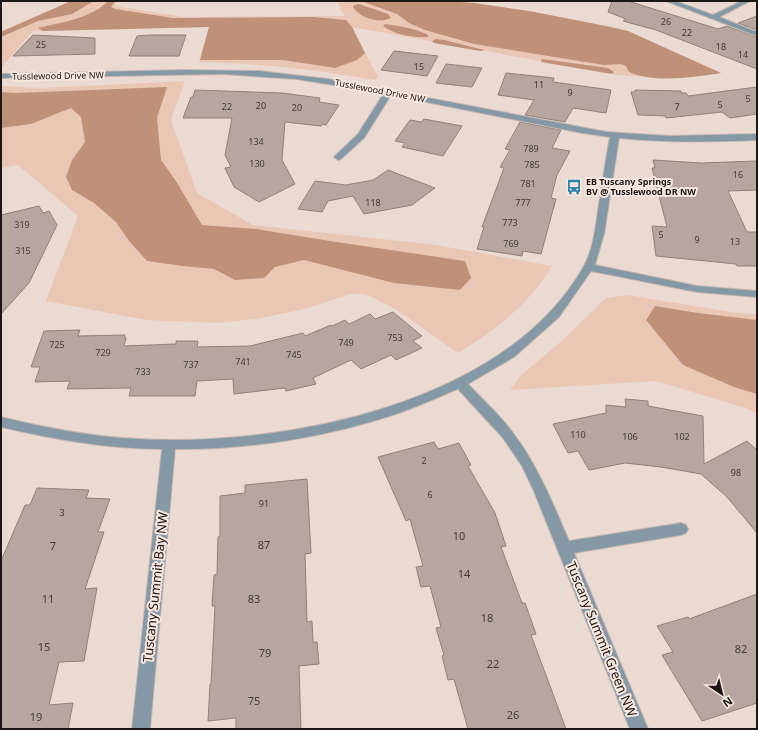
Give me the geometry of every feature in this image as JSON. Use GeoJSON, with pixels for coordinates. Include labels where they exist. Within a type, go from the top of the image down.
{"type":"FeatureCollection","features":[{"type":"Feature","properties":{"kind":"street"},"geometry":{"type":"LineString","coordinates":[[668,1],[757,34]]}},
{"type":"Feature","properties":{"kind":"street"},"geometry":{"type":"LineString","coordinates":[[714,18],[747,1]]}},
{"type":"Feature","properties":{"kind":"street","name":"Tusslewood Drive NW"},"geometry":{"type":"LineString","coordinates":[[1,76],[88,76],[228,72],[316,79],[615,135],[692,141],[757,137]]}},
{"type":"Feature","properties":{"kind":"street"},"geometry":{"type":"LineString","coordinates":[[338,156],[361,136],[388,93]]}},
{"type":"Feature","properties":{"kind":"street"},"geometry":{"type":"LineString","coordinates":[[1,422],[45,432],[98,440],[169,444],[222,443],[312,432],[376,416],[417,401],[459,382],[501,359],[537,333],[560,310],[577,287],[588,267],[599,236],[615,135]]}},
{"type":"Feature","properties":{"kind":"street"},"geometry":{"type":"LineString","coordinates":[[588,267],[697,289],[757,294]]}},
{"type":"Feature","properties":{"kind":"street","name":"Tuscany Summit Green NW"},"geometry":{"type":"LineString","coordinates":[[459,382],[508,435],[527,464],[540,489],[639,729]]}},
{"type":"Feature","properties":{"kind":"street","name":"Tuscany Summit Bay NW"},"geometry":{"type":"LineString","coordinates":[[141,729],[169,444]]}},
{"type":"Feature","properties":{"kind":"street","name":"Tuscany Summit Green NW"},"geometry":{"type":"LineString","coordinates":[[565,548],[681,529]]}},
{"type":"Feature","properties":{"kind":"shaded area"},"geometry":{"type":"Polygon","coordinates":[[[71,1],[117,1],[115,6],[184,17],[344,16],[337,1],[446,1],[474,3],[529,11],[628,31],[721,73],[675,78],[618,75],[352,27],[378,77],[375,80],[288,68],[199,62],[209,27],[33,31],[1,68],[1,31],[71,1]]]}},
{"type":"Feature","properties":{"kind":"shaded area"},"geometry":{"type":"Polygon","coordinates":[[[71,1],[94,1],[72,14],[38,21],[1,37],[1,32],[71,1]]]}},
{"type":"Feature","properties":{"kind":"shaded area"},"geometry":{"type":"Polygon","coordinates":[[[108,1],[115,1],[111,7],[115,9],[173,18],[313,17],[346,20],[352,27],[365,53],[357,60],[335,68],[283,60],[200,60],[209,27],[43,31],[38,28],[85,16],[101,7],[108,1]]]}},
{"type":"Feature","properties":{"kind":"shaded area"},"geometry":{"type":"Polygon","coordinates":[[[361,1],[446,1],[474,3],[529,11],[606,26],[628,31],[721,73],[673,78],[648,77],[637,75],[628,71],[626,66],[621,64],[604,65],[474,44],[425,30],[409,23],[397,14],[361,1]]]}},
{"type":"Feature","properties":{"kind":"shaded area"},"geometry":{"type":"Polygon","coordinates":[[[359,4],[388,14],[391,18],[386,20],[376,20],[365,17],[353,7],[354,5],[359,4]]]}},
{"type":"Feature","properties":{"kind":"shaded area"},"geometry":{"type":"Polygon","coordinates":[[[385,24],[412,29],[428,35],[428,37],[416,37],[399,34],[383,26],[385,24]]]}},
{"type":"Feature","properties":{"kind":"shaded area"},"geometry":{"type":"Polygon","coordinates":[[[436,39],[484,50],[480,51],[434,43],[432,41],[436,39]]]}},
{"type":"Feature","properties":{"kind":"shaded area"},"geometry":{"type":"Polygon","coordinates":[[[542,59],[608,68],[614,72],[612,74],[541,62],[542,59]]]}},
{"type":"Feature","properties":{"kind":"shaded area"},"geometry":{"type":"Polygon","coordinates":[[[185,81],[171,120],[197,193],[253,225],[436,245],[552,266],[533,293],[510,316],[472,345],[458,353],[397,310],[365,294],[351,294],[304,309],[257,319],[216,323],[146,320],[46,301],[78,216],[18,165],[1,168],[1,86],[40,88],[185,81]]]}},
{"type":"Feature","properties":{"kind":"shaded area"},"geometry":{"type":"Polygon","coordinates":[[[167,87],[157,118],[161,160],[176,181],[202,225],[256,229],[465,261],[471,278],[460,290],[394,283],[304,260],[275,267],[264,278],[235,280],[214,269],[147,261],[129,241],[116,222],[94,203],[72,190],[66,177],[72,160],[85,142],[81,117],[71,108],[31,124],[1,128],[1,92],[16,93],[167,87]]]}},
{"type":"Feature","properties":{"kind":"shaded area"},"geometry":{"type":"Polygon","coordinates":[[[627,295],[737,313],[757,314],[757,414],[745,408],[656,381],[510,390],[520,376],[564,339],[606,298],[627,295]]]}},
{"type":"Feature","properties":{"kind":"shaded area"},"geometry":{"type":"Polygon","coordinates":[[[655,306],[757,320],[757,394],[734,387],[683,365],[646,320],[655,306]]]}},
{"type":"Feature","properties":{"kind":"building"},"geometry":{"type":"Polygon","coordinates":[[[612,1],[628,1],[718,29],[727,26],[757,37],[757,69],[656,30],[623,21],[626,19],[608,12],[612,1]]]}},
{"type":"Feature","properties":{"kind":"building"},"geometry":{"type":"Polygon","coordinates":[[[757,16],[757,30],[738,23],[757,16]]]}},
{"type":"Feature","properties":{"kind":"building"},"geometry":{"type":"Polygon","coordinates":[[[33,35],[95,38],[95,54],[13,56],[33,35]]]}},
{"type":"Feature","properties":{"kind":"building"},"geometry":{"type":"Polygon","coordinates":[[[186,35],[179,56],[129,56],[137,36],[186,35]]]}},
{"type":"Feature","properties":{"kind":"building"},"geometry":{"type":"Polygon","coordinates":[[[394,51],[438,56],[427,76],[381,70],[394,51]]]}},
{"type":"Feature","properties":{"kind":"building"},"geometry":{"type":"Polygon","coordinates":[[[446,64],[482,68],[472,87],[436,83],[446,64]]]}},
{"type":"Feature","properties":{"kind":"building"},"geometry":{"type":"Polygon","coordinates":[[[506,73],[554,78],[553,82],[611,90],[606,113],[573,108],[565,122],[525,115],[534,100],[498,95],[506,73]]]}},
{"type":"Feature","properties":{"kind":"building"},"geometry":{"type":"Polygon","coordinates":[[[757,87],[757,114],[730,118],[722,112],[666,118],[665,116],[638,115],[631,92],[635,92],[635,90],[681,91],[681,93],[686,93],[688,96],[757,87]]]}},
{"type":"Feature","properties":{"kind":"building"},"geometry":{"type":"Polygon","coordinates":[[[195,90],[282,93],[320,98],[319,102],[339,105],[326,125],[322,124],[321,126],[285,122],[282,160],[295,184],[259,202],[234,187],[225,168],[231,167],[225,155],[232,118],[183,118],[195,90]]]}},
{"type":"Feature","properties":{"kind":"building"},"geometry":{"type":"Polygon","coordinates":[[[424,119],[462,126],[443,156],[402,147],[405,143],[395,141],[410,120],[422,122],[424,119]]]}},
{"type":"Feature","properties":{"kind":"building"},"geometry":{"type":"Polygon","coordinates":[[[520,122],[561,130],[552,148],[570,151],[557,175],[551,198],[556,199],[541,254],[523,251],[522,256],[477,249],[484,227],[482,227],[504,168],[500,167],[510,150],[505,149],[520,122]]]}},
{"type":"Feature","properties":{"kind":"building"},"geometry":{"type":"Polygon","coordinates":[[[653,160],[701,163],[757,161],[757,190],[728,191],[747,232],[757,232],[757,266],[737,266],[736,264],[656,256],[652,226],[667,227],[652,168],[655,168],[653,160]]]}},
{"type":"Feature","properties":{"kind":"building"},"geometry":{"type":"Polygon","coordinates":[[[388,170],[435,188],[412,205],[364,214],[353,196],[328,201],[322,212],[298,209],[315,181],[346,185],[373,180],[388,170]]]}},
{"type":"Feature","properties":{"kind":"building"},"geometry":{"type":"Polygon","coordinates":[[[39,206],[43,213],[49,211],[57,225],[29,283],[1,314],[1,215],[39,206]]]}},
{"type":"Feature","properties":{"kind":"building"},"geometry":{"type":"Polygon","coordinates":[[[393,312],[422,336],[413,341],[422,348],[396,360],[391,355],[361,369],[351,360],[313,378],[316,384],[286,391],[285,388],[234,394],[233,379],[197,381],[195,396],[129,396],[131,388],[67,389],[70,381],[35,382],[40,367],[31,367],[44,331],[80,330],[78,336],[125,335],[126,338],[124,346],[176,344],[176,341],[198,341],[197,347],[250,346],[303,333],[305,336],[345,320],[349,324],[370,314],[375,319],[393,312]]]}},
{"type":"Feature","properties":{"kind":"building"},"geometry":{"type":"Polygon","coordinates":[[[625,399],[648,401],[648,406],[703,416],[704,464],[747,441],[757,450],[757,533],[727,497],[701,474],[625,463],[589,470],[578,451],[568,453],[553,424],[606,413],[606,405],[626,407],[625,399]]]}},
{"type":"Feature","properties":{"kind":"building"},"geometry":{"type":"Polygon","coordinates":[[[434,442],[438,449],[459,443],[471,465],[468,466],[495,513],[506,546],[501,547],[522,603],[525,603],[536,634],[531,635],[566,729],[468,729],[454,679],[448,680],[442,656],[444,655],[436,628],[441,627],[430,586],[421,587],[416,567],[423,566],[410,519],[406,521],[378,457],[434,442]]]}},
{"type":"Feature","properties":{"kind":"building"},"geometry":{"type":"Polygon","coordinates":[[[307,479],[311,553],[305,554],[307,622],[312,621],[313,642],[317,642],[319,664],[299,666],[301,729],[236,729],[236,718],[208,721],[215,606],[212,606],[214,575],[217,574],[218,537],[220,536],[220,496],[245,493],[245,485],[307,479]]]}},
{"type":"Feature","properties":{"kind":"building"},"geometry":{"type":"Polygon","coordinates":[[[37,488],[89,490],[86,498],[110,499],[98,532],[104,532],[85,589],[97,588],[84,661],[59,662],[49,705],[73,703],[68,729],[1,729],[1,561],[25,505],[30,505],[37,488]]]}},
{"type":"Feature","properties":{"kind":"building"},"geometry":{"type":"Polygon","coordinates":[[[757,594],[757,703],[702,721],[662,655],[673,652],[657,626],[688,617],[689,619],[757,594]]]}},
{"type":"Feature","properties":{"kind":"place","name":"EB Tuscany Springs BV @ Tusslewood DR NW"},"geometry":{"type":"Point","coordinates":[574,187]}}]}
